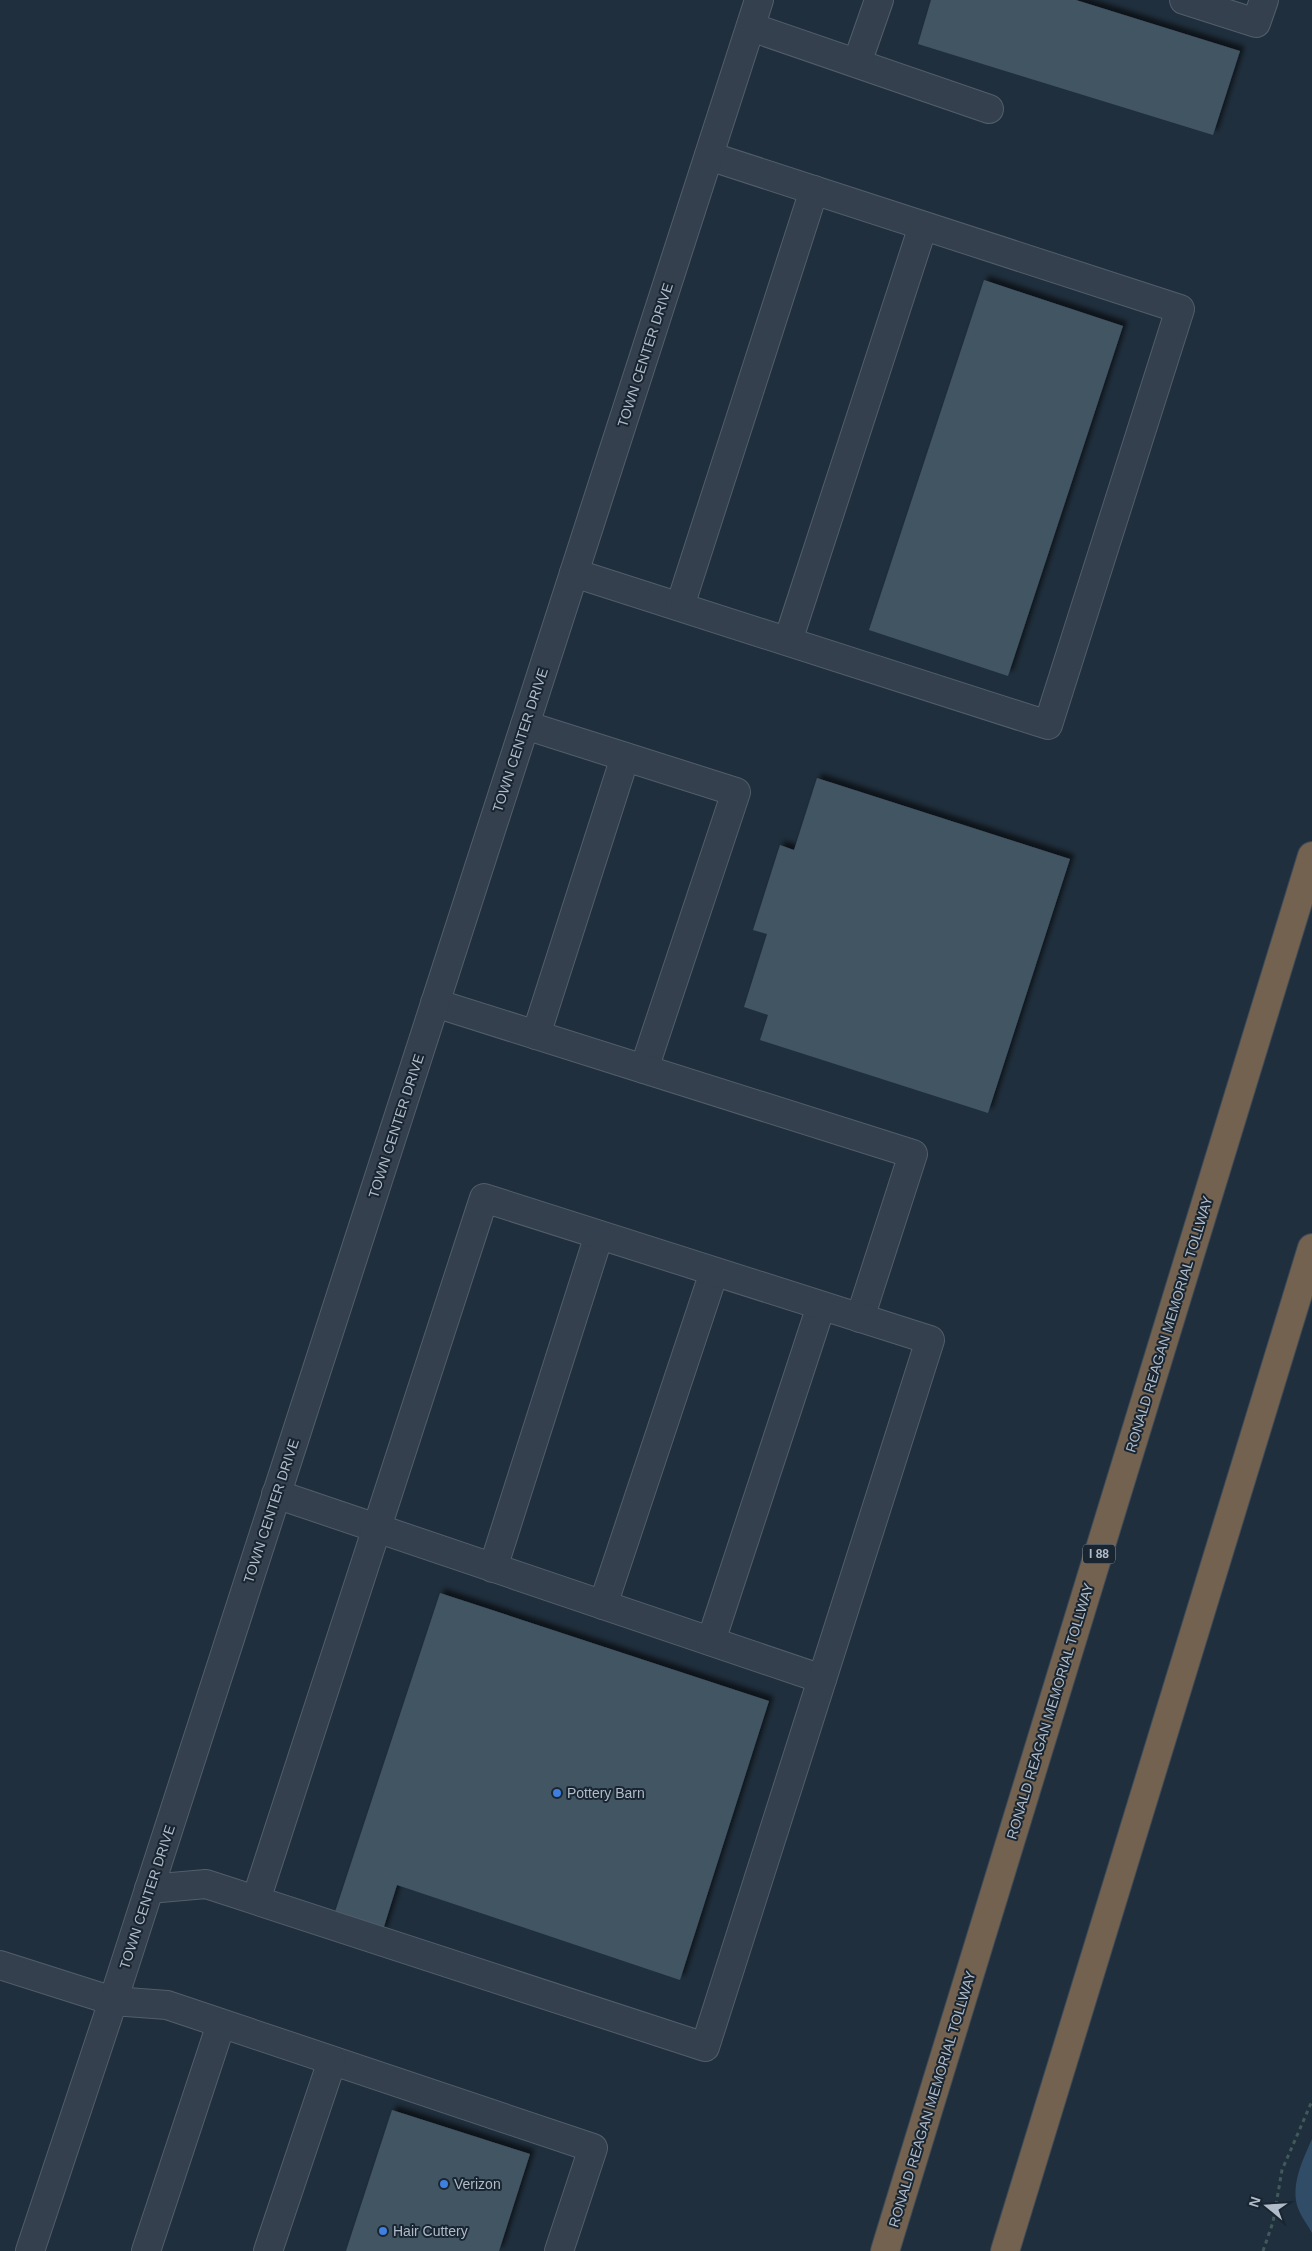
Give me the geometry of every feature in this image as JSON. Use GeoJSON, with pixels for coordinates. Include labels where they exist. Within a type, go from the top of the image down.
{"type":"FeatureCollection","features":[{"type":"Feature","properties":{"kind":"highway","name":"RONALD REAGAN MEMORIAL TOLLWAY"},"geometry":{"type":"LineString","coordinates":[[885,2251],[1312,856]]}},
{"type":"Feature","properties":{"kind":"highway"},"geometry":{"type":"LineString","coordinates":[[1005,2251],[1312,1248]]}},
{"type":"Feature","properties":{"kind":"street","name":"TOWN CENTER DRIVE"},"geometry":{"type":"LineString","coordinates":[[30,2251],[113,2001],[759,0]]}},
{"type":"Feature","properties":{"kind":"street"},"geometry":{"type":"LineString","coordinates":[[857,63],[879,0]]}},
{"type":"Feature","properties":{"kind":"street"},"geometry":{"type":"LineString","coordinates":[[1184,0],[1256,23],[1264,0]]}},
{"type":"Feature","properties":{"kind":"street"},"geometry":{"type":"LineString","coordinates":[[751,27],[989,109]]}},
{"type":"Feature","properties":{"kind":"street"},"geometry":{"type":"LineString","coordinates":[[574,572],[1048,725],[1180,309],[709,156]]}},
{"type":"Feature","properties":{"kind":"street"},"geometry":{"type":"LineString","coordinates":[[680,606],[814,190]]}},
{"type":"Feature","properties":{"kind":"street"},"geometry":{"type":"LineString","coordinates":[[788,641],[923,226]]}},
{"type":"Feature","properties":{"kind":"street"},"geometry":{"type":"LineString","coordinates":[[525,725],[736,792],[644,1069]]}},
{"type":"Feature","properties":{"kind":"street"},"geometry":{"type":"LineString","coordinates":[[536,1035],[625,757]]}},
{"type":"Feature","properties":{"kind":"street"},"geometry":{"type":"LineString","coordinates":[[435,1003],[913,1154],[860,1318]]}},
{"type":"Feature","properties":{"kind":"street"},"geometry":{"type":"LineString","coordinates":[[149,1889],[206,1884],[704,2047],[930,1340],[484,1198],[256,1900]]}},
{"type":"Feature","properties":{"kind":"street"},"geometry":{"type":"LineString","coordinates":[[493,1568],[599,1235]]}},
{"type":"Feature","properties":{"kind":"street"},"geometry":{"type":"LineString","coordinates":[[603,1605],[714,1272]]}},
{"type":"Feature","properties":{"kind":"street"},"geometry":{"type":"LineString","coordinates":[[711,1642],[821,1306]]}},
{"type":"Feature","properties":{"kind":"street"},"geometry":{"type":"LineString","coordinates":[[276,1494],[822,1679]]}},
{"type":"Feature","properties":{"kind":"street"},"geometry":{"type":"LineString","coordinates":[[0,1965],[113,2001],[167,2006],[593,2148],[559,2251]]}},
{"type":"Feature","properties":{"kind":"street"},"geometry":{"type":"LineString","coordinates":[[146,2251],[221,2024]]}},
{"type":"Feature","properties":{"kind":"street"},"geometry":{"type":"LineString","coordinates":[[268,2251],[332,2061]]}},
{"type":"Feature","properties":{"kind":"path"},"geometry":{"type":"LineString","coordinates":[[1262,2251],[1273,2222],[1282,2170],[1312,2101]]}},
{"type":"Feature","properties":{"kind":"water"},"geometry":{"type":"Polygon","coordinates":[[[1312,2139],[1312,2233],[1298,2208],[1296,2191],[1299,2173],[1312,2139]]]}},
{"type":"Feature","properties":{"kind":"building"},"geometry":{"type":"Polygon","coordinates":[[[931,0],[1076,0],[1240,51],[1213,135],[918,44],[931,0]]]}},
{"type":"Feature","properties":{"kind":"building"},"geometry":{"type":"Polygon","coordinates":[[[984,280],[1123,326],[1008,676],[869,630],[984,280]]]}},
{"type":"Feature","properties":{"kind":"building"},"geometry":{"type":"Polygon","coordinates":[[[817,778],[1070,859],[988,1113],[760,1040],[768,1015],[744,1007],[767,934],[753,930],[780,845],[794,850],[817,778]]]}},
{"type":"Feature","properties":{"kind":"building","name":"Pottery Barn"},"geometry":{"type":"Polygon","coordinates":[[[440,1593],[769,1701],[680,1980],[397,1885],[382,1933],[333,1918],[440,1593]]]}},
{"type":"Feature","properties":{"kind":"building","name":"Verizon"},"geometry":{"type":"Polygon","coordinates":[[[392,2110],[530,2154],[499,2251],[346,2251],[392,2110]]]}},
{"type":"Feature","properties":{"kind":"place","name":"Pottery Barn"},"geometry":{"type":"Point","coordinates":[557,1793]}},
{"type":"Feature","properties":{"kind":"place","name":"Verizon"},"geometry":{"type":"Point","coordinates":[444,2184]}},
{"type":"Feature","properties":{"kind":"place","name":"Hair Cuttery"},"geometry":{"type":"Point","coordinates":[383,2231]}}]}
